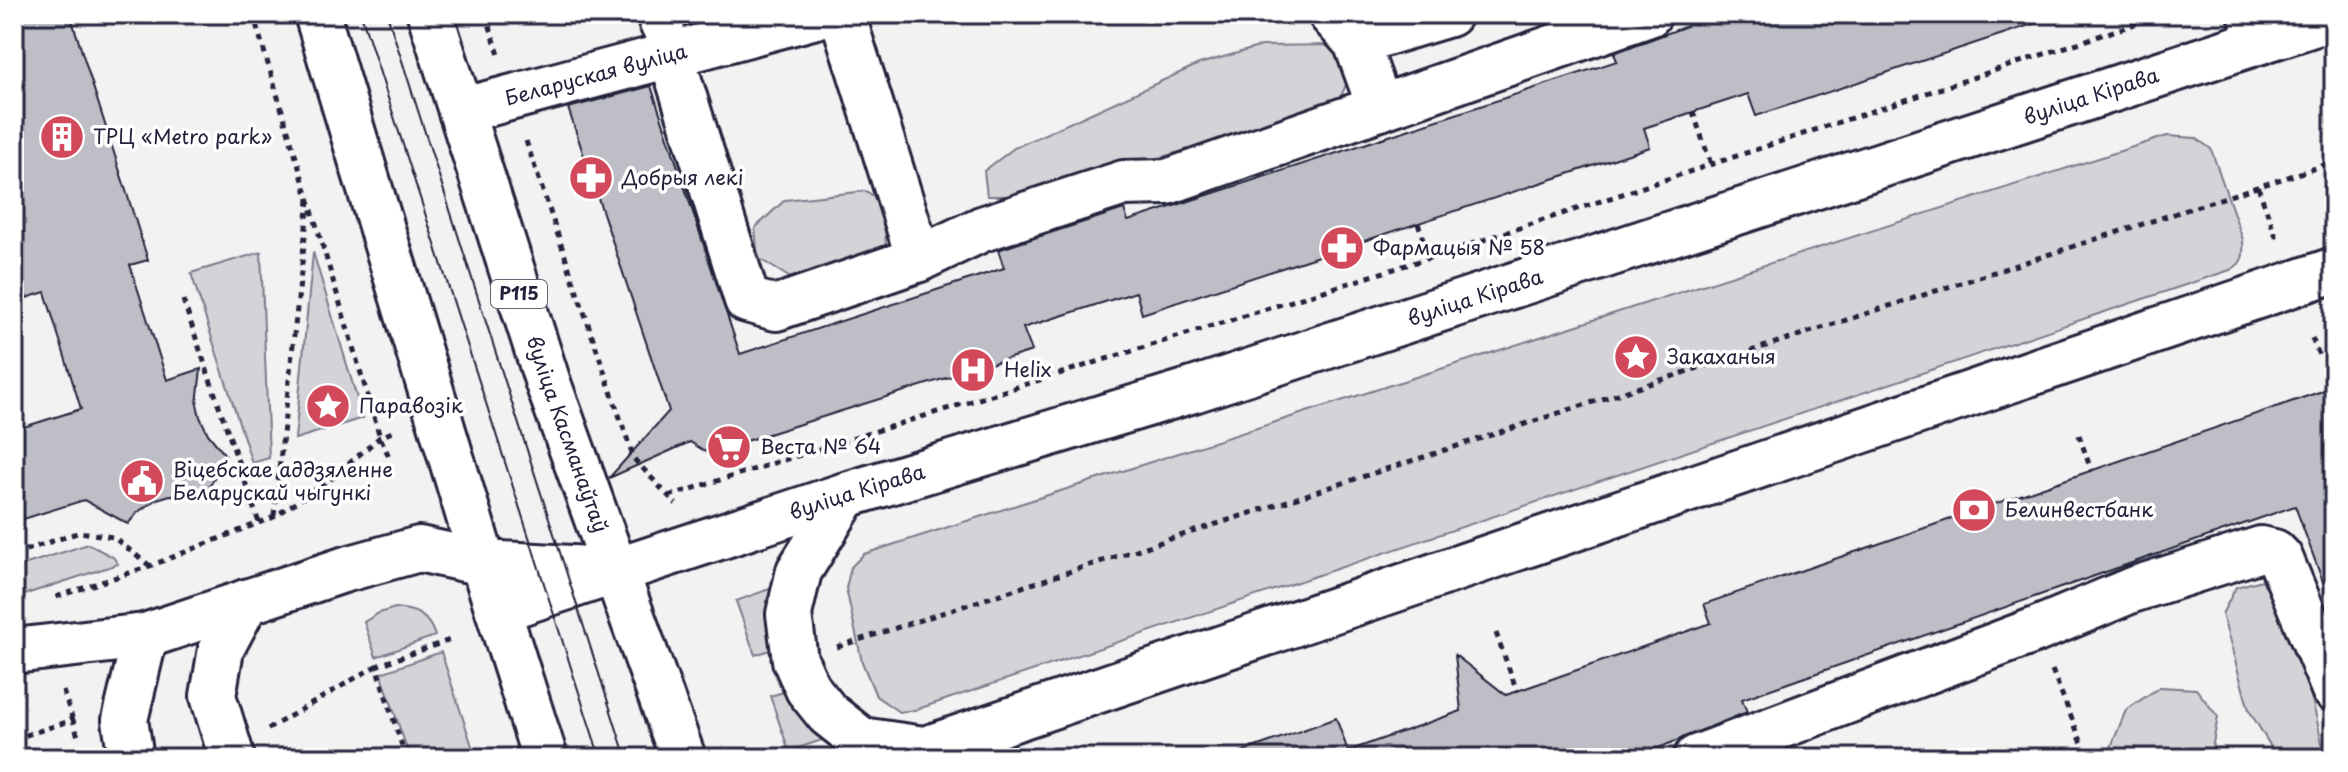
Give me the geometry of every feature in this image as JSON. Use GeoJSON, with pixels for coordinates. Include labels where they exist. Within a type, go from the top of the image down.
{"type":"FeatureCollection","features":[{"type":"Feature","properties":{"kind":"main road"},"geometry":{"type":"LineString","coordinates":[[317,14],[545,758]]}},
{"type":"Feature","properties":{"kind":"main road","name":"вуліца Касманаўтаў"},"geometry":{"type":"LineString","coordinates":[[430,14],[548,383],[683,758]]}},
{"type":"Feature","properties":{"kind":"main road","name":"Беларуская вуліца"},"geometry":{"type":"LineString","coordinates":[[461,111],[512,97],[664,31],[823,14]]}},
{"type":"Feature","properties":{"kind":"main road"},"geometry":{"type":"LineString","coordinates":[[842,14],[919,259]]}},
{"type":"Feature","properties":{"kind":"main road"},"geometry":{"type":"LineString","coordinates":[[1380,108],[1343,28],[1449,14]]}},
{"type":"Feature","properties":{"kind":"main road"},"geometry":{"type":"LineString","coordinates":[[664,31],[747,300],[776,308],[919,259],[982,229],[1124,183],[1167,182],[1649,14]]}},
{"type":"Feature","properties":{"kind":"main road","name":"вуліца Кірава"},"geometry":{"type":"LineString","coordinates":[[498,610],[846,495],[1193,390],[2256,27],[2334,17]]}},
{"type":"Feature","properties":{"kind":"main road"},"geometry":{"type":"LineString","coordinates":[[846,495],[799,571],[789,614],[795,660],[808,689],[828,714],[861,740],[912,754],[2334,270]]}},
{"type":"Feature","properties":{"kind":"main road","name":"вуліца Кірава"},"geometry":{"type":"LineString","coordinates":[[14,651],[145,636],[343,570],[419,549],[483,563],[616,571]]}},
{"type":"Feature","properties":{"kind":"main road"},"geometry":{"type":"LineString","coordinates":[[1696,758],[2036,630],[2145,585],[2261,549],[2274,552],[2280,558],[2334,689]]}},
{"type":"Feature","properties":{"kind":"main road"},"geometry":{"type":"LineString","coordinates":[[246,602],[221,649],[213,696],[246,746]]}},
{"type":"Feature","properties":{"kind":"main road"},"geometry":{"type":"LineString","coordinates":[[131,758],[125,720],[145,636]]}},
{"type":"Feature","properties":{"kind":"path"},"geometry":{"type":"LineString","coordinates":[[253,14],[380,437],[391,461]]}},
{"type":"Feature","properties":{"kind":"path"},"geometry":{"type":"LineString","coordinates":[[486,14],[634,459],[679,507]]}},
{"type":"Feature","properties":{"kind":"path"},"geometry":{"type":"LineString","coordinates":[[669,496],[1429,258],[2165,14]]}},
{"type":"Feature","properties":{"kind":"path"},"geometry":{"type":"LineString","coordinates":[[1693,112],[1711,164]]}},
{"type":"Feature","properties":{"kind":"path"},"geometry":{"type":"LineString","coordinates":[[795,660],[2334,162]]}},
{"type":"Feature","properties":{"kind":"path"},"geometry":{"type":"LineString","coordinates":[[2258,187],[2282,254]]}},
{"type":"Feature","properties":{"kind":"path"},"geometry":{"type":"LineString","coordinates":[[274,517],[309,196]]}},
{"type":"Feature","properties":{"kind":"path"},"geometry":{"type":"LineString","coordinates":[[1418,223],[1429,258]]}},
{"type":"Feature","properties":{"kind":"path"},"geometry":{"type":"LineString","coordinates":[[183,300],[259,523]]}},
{"type":"Feature","properties":{"kind":"path"},"geometry":{"type":"LineString","coordinates":[[2312,338],[2321,360]]}},
{"type":"Feature","properties":{"kind":"path"},"geometry":{"type":"LineString","coordinates":[[49,600],[150,566],[274,517],[331,479],[380,437],[404,429]]}},
{"type":"Feature","properties":{"kind":"path"},"geometry":{"type":"LineString","coordinates":[[2079,435],[2091,470]]}},
{"type":"Feature","properties":{"kind":"path"},"geometry":{"type":"LineString","coordinates":[[14,554],[80,532],[113,537],[150,566]]}},
{"type":"Feature","properties":{"kind":"path"},"geometry":{"type":"LineString","coordinates":[[2036,630],[2088,758]]}},
{"type":"Feature","properties":{"kind":"path"},"geometry":{"type":"LineString","coordinates":[[1496,633],[1517,691]]}},
{"type":"Feature","properties":{"kind":"path"},"geometry":{"type":"LineString","coordinates":[[246,746],[376,666],[450,640]]}},
{"type":"Feature","properties":{"kind":"path"},"geometry":{"type":"LineString","coordinates":[[376,666],[406,758]]}},
{"type":"Feature","properties":{"kind":"path"},"geometry":{"type":"LineString","coordinates":[[61,686],[81,745]]}},
{"type":"Feature","properties":{"kind":"path"},"geometry":{"type":"LineString","coordinates":[[14,739],[73,720]]}},
{"type":"Feature","properties":{"kind":"shaded area"},"geometry":{"type":"Polygon","coordinates":[[[1333,45],[1353,68],[1340,99],[1263,128],[1025,196],[987,196],[984,171],[1014,148],[1199,64],[1262,46],[1333,45]]]}},
{"type":"Feature","properties":{"kind":"shaded area"},"geometry":{"type":"Polygon","coordinates":[[[2167,136],[2196,138],[2211,149],[2243,240],[2242,258],[2230,270],[915,710],[899,712],[876,696],[862,662],[846,588],[851,567],[864,554],[2167,136]]]}},
{"type":"Feature","properties":{"kind":"shaded area"},"geometry":{"type":"Polygon","coordinates":[[[866,191],[884,203],[886,248],[797,282],[758,258],[755,228],[785,200],[866,191]]]}},
{"type":"Feature","properties":{"kind":"shaded area"},"geometry":{"type":"Polygon","coordinates":[[[261,252],[269,458],[252,463],[191,273],[261,252]]]}},
{"type":"Feature","properties":{"kind":"shaded area"},"geometry":{"type":"Polygon","coordinates":[[[313,252],[363,418],[295,439],[313,252]]]}},
{"type":"Feature","properties":{"kind":"shaded area"},"geometry":{"type":"Polygon","coordinates":[[[88,544],[113,557],[118,564],[14,598],[14,568],[88,544]]]}},
{"type":"Feature","properties":{"kind":"shaded area"},"geometry":{"type":"Polygon","coordinates":[[[2262,580],[2285,623],[2302,666],[2325,758],[2269,758],[2274,752],[2249,710],[2222,614],[2236,587],[2262,580]]]}},
{"type":"Feature","properties":{"kind":"shaded area"},"geometry":{"type":"Polygon","coordinates":[[[775,587],[779,647],[755,655],[736,601],[775,587]]]}},
{"type":"Feature","properties":{"kind":"shaded area"},"geometry":{"type":"Polygon","coordinates":[[[395,608],[421,615],[435,636],[376,657],[364,622],[395,608]]]}},
{"type":"Feature","properties":{"kind":"shaded area"},"geometry":{"type":"Polygon","coordinates":[[[441,652],[476,758],[410,758],[381,673],[441,652]]]}},
{"type":"Feature","properties":{"kind":"shaded area"},"geometry":{"type":"Polygon","coordinates":[[[2160,687],[2196,689],[2218,717],[2211,754],[2206,758],[2115,758],[2111,747],[2126,710],[2160,687]]]}},
{"type":"Feature","properties":{"kind":"shaded area"},"geometry":{"type":"Polygon","coordinates":[[[794,689],[828,738],[789,751],[770,696],[794,689]]]}},
{"type":"Feature","properties":{"kind":"building"},"geometry":{"type":"Polygon","coordinates":[[[14,14],[70,14],[148,260],[130,265],[167,380],[201,369],[197,404],[200,417],[208,434],[226,456],[204,497],[170,495],[157,499],[138,512],[128,524],[84,500],[14,522],[14,430],[81,409],[45,292],[14,302],[14,14]]]}},
{"type":"Feature","properties":{"kind":"building"},"geometry":{"type":"Polygon","coordinates":[[[1719,14],[2041,14],[2042,21],[1756,116],[1748,94],[1644,128],[1650,147],[1142,314],[1136,292],[1023,328],[1032,351],[708,453],[690,442],[609,478],[669,411],[568,108],[651,86],[740,354],[1004,268],[998,250],[1124,209],[1128,221],[1389,136],[1617,61],[1614,53],[1719,14]]]}},
{"type":"Feature","properties":{"kind":"building"},"geometry":{"type":"Polygon","coordinates":[[[2334,387],[2334,600],[2330,601],[2295,506],[1742,699],[1747,712],[1634,758],[1240,758],[1239,753],[1336,718],[1348,751],[1461,711],[1455,655],[1506,695],[1711,623],[1704,604],[2334,387]]]}},
{"type":"Feature","properties":{"kind":"tram line"},"geometry":{"type":"LineString","coordinates":[[361,14],[600,758]]}},
{"type":"Feature","properties":{"kind":"tram line"},"geometry":{"type":"LineString","coordinates":[[387,14],[626,758]]}},
{"type":"Feature","properties":{"kind":"place","name":"ТРЦ «Metro park»"},"geometry":{"type":"Point","coordinates":[62,137]}},
{"type":"Feature","properties":{"kind":"place","name":"Добрыя лекі"},"geometry":{"type":"Point","coordinates":[591,178]}},
{"type":"Feature","properties":{"kind":"place","name":"Фармацыя № 58"},"geometry":{"type":"Point","coordinates":[1342,248]}},
{"type":"Feature","properties":{"kind":"place","name":"Закаханыя"},"geometry":{"type":"Point","coordinates":[1636,357]}},
{"type":"Feature","properties":{"kind":"place","name":"Helix"},"geometry":{"type":"Point","coordinates":[973,370]}},
{"type":"Feature","properties":{"kind":"place","name":"Паравозік"},"geometry":{"type":"Point","coordinates":[328,406]}},
{"type":"Feature","properties":{"kind":"place","name":"Веста № 64"},"geometry":{"type":"Point","coordinates":[729,447]}},
{"type":"Feature","properties":{"kind":"place","name":"Віцебскае аддзяленне Беларускай чыгункі"},"geometry":{"type":"Point","coordinates":[142,481]}},
{"type":"Feature","properties":{"kind":"place","name":"Белинвестбанк"},"geometry":{"type":"Point","coordinates":[1974,510]}}]}
